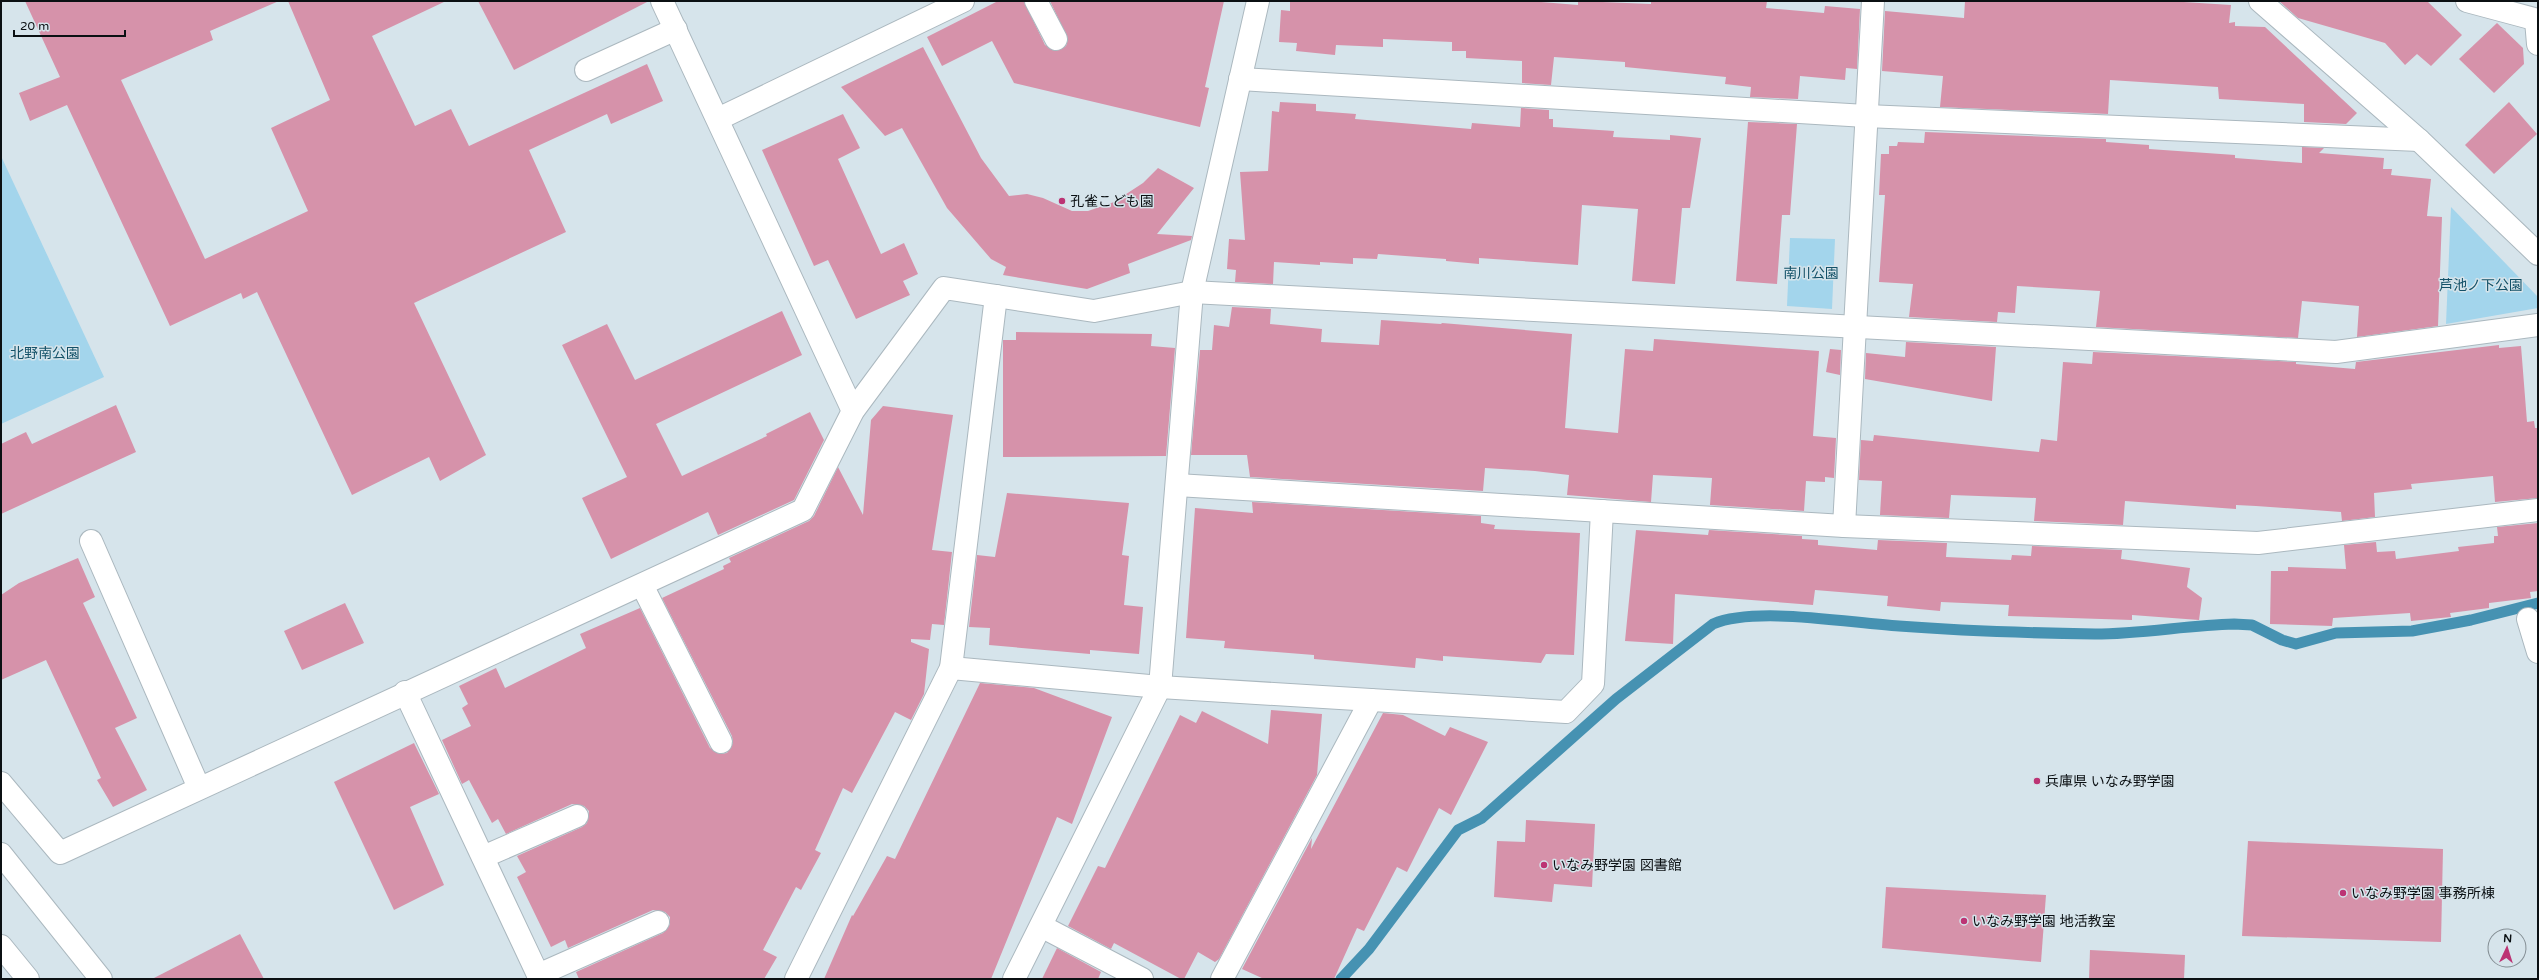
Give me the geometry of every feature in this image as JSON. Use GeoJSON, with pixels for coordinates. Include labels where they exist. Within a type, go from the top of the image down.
{"type":"FeatureCollection","features":[{"type":"Feature","properties":{"kind":"main road"},"geometry":{"type":"LineString","coordinates":[[662,1],[853,411]]}},
{"type":"Feature","properties":{"kind":"main road"},"geometry":{"type":"LineString","coordinates":[[718,120],[963,1]]}},
{"type":"Feature","properties":{"kind":"main road"},"geometry":{"type":"LineString","coordinates":[[1036,1],[1056,39]]}},
{"type":"Feature","properties":{"kind":"main road"},"geometry":{"type":"LineString","coordinates":[[1014,979],[1160,687],[1178,484],[1192,292],[1258,1]]}},
{"type":"Feature","properties":{"kind":"main road"},"geometry":{"type":"LineString","coordinates":[[1844,526],[1873,1]]}},
{"type":"Feature","properties":{"kind":"main road"},"geometry":{"type":"LineString","coordinates":[[2260,1],[2419,140],[2538,254]]}},
{"type":"Feature","properties":{"kind":"main road"},"geometry":{"type":"LineString","coordinates":[[2468,1],[2537,20],[2538,44]]}},
{"type":"Feature","properties":{"kind":"main road"},"geometry":{"type":"LineString","coordinates":[[586,70],[676,29]]}},
{"type":"Feature","properties":{"kind":"main road"},"geometry":{"type":"LineString","coordinates":[[1240,79],[1866,116],[2419,140]]}},
{"type":"Feature","properties":{"kind":"main road"},"geometry":{"type":"LineString","coordinates":[[1,783],[60,853],[405,692],[642,585],[802,510],[853,411],[944,288],[1094,311],[1192,292],[1855,328],[2336,352],[2538,325]]}},
{"type":"Feature","properties":{"kind":"main road"},"geometry":{"type":"LineString","coordinates":[[796,979],[951,668],[996,296]]}},
{"type":"Feature","properties":{"kind":"main road"},"geometry":{"type":"LineString","coordinates":[[1178,484],[1844,526],[2258,543],[2538,510]]}},
{"type":"Feature","properties":{"kind":"main road"},"geometry":{"type":"LineString","coordinates":[[951,668],[1160,687],[1566,712],[1593,684],[1602,511]]}},
{"type":"Feature","properties":{"kind":"main road"},"geometry":{"type":"LineString","coordinates":[[91,541],[199,788]]}},
{"type":"Feature","properties":{"kind":"main road"},"geometry":{"type":"LineString","coordinates":[[642,585],[720,742]]}},
{"type":"Feature","properties":{"kind":"main road"},"geometry":{"type":"LineString","coordinates":[[2528,618],[2538,652]]}},
{"type":"Feature","properties":{"kind":"main road"},"geometry":{"type":"LineString","coordinates":[[405,692],[539,977],[658,922]]}},
{"type":"Feature","properties":{"kind":"main road"},"geometry":{"type":"LineString","coordinates":[[1222,979],[1371,700]]}},
{"type":"Feature","properties":{"kind":"main road"},"geometry":{"type":"LineString","coordinates":[[483,857],[577,816]]}},
{"type":"Feature","properties":{"kind":"main road"},"geometry":{"type":"LineString","coordinates":[[2,856],[101,979]]}},
{"type":"Feature","properties":{"kind":"main road"},"geometry":{"type":"LineString","coordinates":[[1041,926],[1142,979]]}},
{"type":"Feature","properties":{"kind":"main road"},"geometry":{"type":"LineString","coordinates":[[1,946],[28,979]]}},
{"type":"Feature","properties":{"kind":"green space","name":"北野南公園"},"geometry":{"type":"Polygon","coordinates":[[[1,156],[104,377],[1,424],[1,156]]]}},
{"type":"Feature","properties":{"kind":"green space","name":"芦池ノ下公園"},"geometry":{"type":"Polygon","coordinates":[[[2451,207],[2538,297],[2538,308],[2446,324],[2451,207]]]}},
{"type":"Feature","properties":{"kind":"green space","name":"南川公園"},"geometry":{"type":"Polygon","coordinates":[[[1790,238],[1835,239],[1832,309],[1787,306],[1790,238]]]}},
{"type":"Feature","properties":{"kind":"building"},"geometry":{"type":"Polygon","coordinates":[[[25,1],[279,1],[210,31],[213,40],[121,80],[205,259],[308,211],[271,128],[330,100],[288,1],[446,1],[372,36],[415,126],[451,109],[469,146],[647,64],[663,101],[611,124],[607,114],[529,150],[566,232],[414,303],[486,455],[440,481],[429,457],[352,495],[257,292],[243,299],[241,293],[170,326],[67,105],[30,121],[19,93],[60,77],[25,1]]]}},
{"type":"Feature","properties":{"kind":"building"},"geometry":{"type":"Polygon","coordinates":[[[478,1],[649,1],[514,70],[478,1]]]}},
{"type":"Feature","properties":{"kind":"building"},"geometry":{"type":"Polygon","coordinates":[[[998,1],[1024,1],[1045,45],[1056,51],[1066,46],[1068,39],[1050,1],[1224,1],[1205,87],[1209,88],[1200,127],[1014,83],[992,41],[942,66],[927,37],[998,1]]]}},
{"type":"Feature","properties":{"kind":"building"},"geometry":{"type":"Polygon","coordinates":[[[1290,1],[1529,1],[1578,5],[1578,1],[1651,4],[1651,1],[1767,1],[1766,8],[1824,13],[1825,6],[1860,9],[1857,69],[1846,68],[1845,80],[1800,76],[1798,99],[1750,97],[1751,87],[1725,84],[1726,77],[1625,67],[1625,62],[1554,57],[1551,85],[1522,83],[1522,61],[1466,58],[1466,51],[1452,51],[1452,42],[1383,39],[1383,47],[1336,45],[1335,55],[1296,51],[1297,43],[1279,42],[1281,10],[1290,11],[1290,1]]]}},
{"type":"Feature","properties":{"kind":"building"},"geometry":{"type":"Polygon","coordinates":[[[1965,1],[2168,1],[2231,5],[2229,23],[2235,22],[2235,26],[2265,27],[2357,113],[2346,124],[2304,122],[2304,104],[2219,99],[2218,87],[2110,80],[2108,114],[1940,107],[1943,76],[1882,71],[1885,11],[1964,18],[1965,1]]]}},
{"type":"Feature","properties":{"kind":"building"},"geometry":{"type":"Polygon","coordinates":[[[2279,1],[2427,1],[2462,35],[2431,66],[2417,54],[2405,65],[2385,43],[2298,18],[2279,1]]]}},
{"type":"Feature","properties":{"kind":"building"},"geometry":{"type":"Polygon","coordinates":[[[2497,23],[2523,48],[2524,64],[2494,93],[2459,59],[2497,23]]]}},
{"type":"Feature","properties":{"kind":"building"},"geometry":{"type":"Polygon","coordinates":[[[923,47],[981,158],[1009,196],[1027,194],[1043,198],[1072,211],[1088,211],[1114,202],[1143,183],[1158,168],[1194,188],[1157,234],[1192,236],[1191,240],[1128,264],[1130,273],[1087,289],[1003,275],[1006,267],[991,259],[947,208],[902,128],[885,136],[841,87],[923,47]]]}},
{"type":"Feature","properties":{"kind":"building"},"geometry":{"type":"Polygon","coordinates":[[[1280,102],[1316,104],[1316,111],[1356,114],[1355,119],[1471,129],[1472,123],[1520,127],[1521,108],[1549,110],[1549,119],[1553,119],[1553,127],[1614,131],[1613,137],[1670,140],[1670,135],[1701,138],[1690,208],[1682,208],[1675,284],[1632,281],[1638,209],[1582,205],[1578,265],[1479,258],[1479,264],[1446,261],[1446,259],[1378,254],[1377,259],[1353,258],[1353,264],[1320,262],[1320,265],[1274,262],[1273,284],[1235,282],[1236,270],[1227,269],[1229,239],[1245,240],[1240,172],[1268,171],[1272,111],[1279,112],[1280,102]]]}},
{"type":"Feature","properties":{"kind":"building"},"geometry":{"type":"Polygon","coordinates":[[[2509,102],[2537,134],[2494,174],[2465,145],[2509,102]]]}},
{"type":"Feature","properties":{"kind":"building"},"geometry":{"type":"Polygon","coordinates":[[[843,114],[860,148],[838,159],[881,254],[904,243],[918,274],[903,281],[910,295],[856,319],[828,260],[814,266],[762,150],[843,114]]]}},
{"type":"Feature","properties":{"kind":"building"},"geometry":{"type":"Polygon","coordinates":[[[1748,122],[1797,124],[1790,215],[1782,215],[1777,284],[1736,281],[1748,122]]]}},
{"type":"Feature","properties":{"kind":"building"},"geometry":{"type":"Polygon","coordinates":[[[1925,132],[2106,139],[2106,142],[2149,145],[2149,149],[2235,155],[2235,158],[2302,163],[2302,147],[2324,148],[2319,153],[2384,158],[2383,169],[2392,169],[2391,175],[2431,179],[2427,216],[2442,217],[2438,326],[2357,337],[2359,306],[2302,301],[2298,338],[2096,327],[2100,291],[2017,286],[2015,313],[1998,312],[1997,322],[1909,317],[1913,284],[1879,282],[1885,195],[1879,195],[1881,154],[1889,154],[1889,146],[1897,146],[1898,142],[1924,143],[1925,132]]]}},
{"type":"Feature","properties":{"kind":"building"},"geometry":{"type":"Polygon","coordinates":[[[1232,307],[1271,309],[1270,324],[1322,329],[1321,342],[1379,345],[1381,320],[1442,323],[1572,334],[1565,428],[1618,433],[1625,349],[1653,351],[1654,339],[1819,351],[1813,436],[1836,438],[1834,478],[1825,477],[1825,482],[1806,481],[1804,511],[1710,505],[1712,478],[1653,475],[1651,502],[1567,495],[1569,475],[1535,471],[1485,468],[1483,491],[1250,477],[1247,455],[1191,455],[1200,350],[1212,350],[1214,325],[1229,327],[1232,307]]]}},
{"type":"Feature","properties":{"kind":"building"},"geometry":{"type":"Polygon","coordinates":[[[782,311],[802,355],[656,424],[682,476],[767,436],[766,434],[810,412],[824,440],[794,500],[718,535],[708,512],[611,559],[582,498],[627,477],[562,345],[607,324],[635,380],[782,311]]]}},
{"type":"Feature","properties":{"kind":"building"},"geometry":{"type":"Polygon","coordinates":[[[1016,332],[1152,334],[1151,346],[1175,348],[1166,456],[1003,457],[1003,340],[1016,340],[1016,332]]]}},
{"type":"Feature","properties":{"kind":"building"},"geometry":{"type":"Polygon","coordinates":[[[1906,342],[1996,347],[1992,401],[1865,379],[1866,353],[1905,357],[1906,342]]]}},
{"type":"Feature","properties":{"kind":"building"},"geometry":{"type":"Polygon","coordinates":[[[2499,345],[2499,348],[2521,346],[2527,422],[2534,421],[2535,428],[2538,428],[2538,498],[2495,502],[2493,476],[2411,484],[2412,489],[2374,493],[2375,517],[2342,521],[2341,512],[2236,505],[2236,509],[2125,501],[2123,525],[2034,521],[2036,498],[1951,495],[1949,518],[1880,515],[1882,481],[1859,480],[1861,440],[1873,441],[1874,435],[2039,452],[2041,439],[2057,441],[2063,362],[2092,364],[2093,352],[2296,362],[2296,364],[2355,369],[2356,362],[2499,345]]]}},
{"type":"Feature","properties":{"kind":"building"},"geometry":{"type":"Polygon","coordinates":[[[1830,349],[1841,350],[1840,375],[1826,372],[1830,349]]]}},
{"type":"Feature","properties":{"kind":"building"},"geometry":{"type":"Polygon","coordinates":[[[116,405],[136,452],[1,514],[1,444],[26,432],[32,444],[116,405]]]}},
{"type":"Feature","properties":{"kind":"building"},"geometry":{"type":"Polygon","coordinates":[[[883,406],[953,415],[932,550],[952,552],[944,625],[932,624],[930,640],[911,639],[911,642],[929,649],[924,694],[911,720],[895,712],[852,793],[843,788],[815,850],[821,853],[801,890],[796,887],[763,950],[777,957],[764,979],[579,979],[576,972],[663,933],[670,924],[670,917],[665,912],[653,910],[568,948],[565,940],[551,947],[517,877],[526,872],[517,856],[582,827],[587,823],[589,811],[584,806],[572,804],[506,834],[498,819],[492,823],[469,780],[462,784],[442,740],[471,726],[462,708],[468,704],[459,686],[496,668],[505,688],[586,648],[580,634],[640,608],[710,748],[720,754],[727,753],[733,743],[732,736],[662,598],[724,569],[723,566],[731,562],[729,558],[809,521],[814,516],[838,467],[863,515],[871,420],[883,406]]]}},
{"type":"Feature","properties":{"kind":"building"},"geometry":{"type":"Polygon","coordinates":[[[1007,493],[1129,503],[1122,555],[1129,556],[1124,605],[1143,607],[1139,654],[1090,650],[1090,654],[989,645],[990,628],[969,627],[977,555],[995,557],[1007,493]]]}},
{"type":"Feature","properties":{"kind":"building"},"geometry":{"type":"Polygon","coordinates":[[[1252,502],[1481,516],[1481,523],[1495,525],[1494,529],[1580,533],[1574,655],[1546,654],[1541,663],[1443,656],[1443,661],[1416,658],[1415,668],[1314,659],[1314,655],[1224,648],[1225,641],[1186,638],[1195,508],[1253,513],[1252,502]]]}},
{"type":"Feature","properties":{"kind":"building"},"geometry":{"type":"Polygon","coordinates":[[[2538,523],[2538,591],[2530,592],[2531,598],[2489,603],[2489,608],[2450,613],[2451,617],[2411,621],[2410,613],[2333,618],[2332,626],[2270,624],[2271,571],[2288,571],[2288,567],[2346,569],[2344,545],[2376,542],[2377,552],[2395,551],[2396,559],[2459,551],[2458,547],[2494,543],[2494,536],[2498,536],[2497,527],[2538,523]]]}},
{"type":"Feature","properties":{"kind":"building"},"geometry":{"type":"Polygon","coordinates":[[[1636,530],[1708,535],[1709,530],[1802,536],[1802,539],[1818,540],[1818,545],[1877,550],[1878,540],[1947,543],[1946,557],[2011,560],[2012,555],[2031,556],[2032,546],[2122,550],[2121,559],[2190,568],[2187,587],[2202,598],[2199,620],[2132,615],[2132,620],[2008,616],[2009,605],[1941,602],[1940,611],[1887,606],[1888,596],[1815,590],[1813,605],[1675,594],[1673,644],[1625,641],[1636,530]]]}},
{"type":"Feature","properties":{"kind":"building"},"geometry":{"type":"Polygon","coordinates":[[[78,558],[95,597],[83,603],[137,718],[115,728],[147,790],[113,807],[97,780],[101,778],[46,660],[1,680],[1,595],[19,583],[78,558]]]}},
{"type":"Feature","properties":{"kind":"building"},"geometry":{"type":"Polygon","coordinates":[[[345,603],[364,643],[302,670],[284,631],[345,603]]]}},
{"type":"Feature","properties":{"kind":"building"},"geometry":{"type":"Polygon","coordinates":[[[980,683],[1034,688],[1112,717],[1072,824],[1057,817],[991,979],[824,979],[852,915],[853,916],[887,856],[895,859],[980,683]]]}},
{"type":"Feature","properties":{"kind":"building"},"geometry":{"type":"Polygon","coordinates":[[[1271,710],[1322,714],[1317,775],[1219,959],[1215,962],[1198,952],[1184,979],[1181,979],[1114,943],[1111,949],[1068,926],[1098,866],[1105,868],[1180,715],[1196,723],[1202,711],[1268,744],[1271,710]]]}},
{"type":"Feature","properties":{"kind":"building"},"geometry":{"type":"Polygon","coordinates":[[[1383,713],[1403,715],[1445,736],[1450,727],[1488,742],[1451,815],[1439,808],[1407,872],[1397,867],[1364,931],[1357,928],[1334,979],[1264,979],[1242,969],[1312,838],[1311,849],[1383,713]]]}},
{"type":"Feature","properties":{"kind":"building"},"geometry":{"type":"Polygon","coordinates":[[[414,743],[439,794],[410,807],[444,885],[394,910],[334,782],[414,743]]]}},
{"type":"Feature","properties":{"kind":"building","name":"いなみ野学園 図書館"},"geometry":{"type":"Polygon","coordinates":[[[1526,820],[1595,824],[1592,887],[1554,884],[1552,902],[1494,897],[1497,841],[1525,842],[1526,820]]]}},
{"type":"Feature","properties":{"kind":"building","name":"いなみ野学園 事務所棟"},"geometry":{"type":"Polygon","coordinates":[[[2248,841],[2443,849],[2441,942],[2242,936],[2248,841]]]}},
{"type":"Feature","properties":{"kind":"building","name":"いなみ野学園 地活教室"},"geometry":{"type":"Polygon","coordinates":[[[1886,887],[2046,895],[2041,962],[1882,948],[1886,887]]]}},
{"type":"Feature","properties":{"kind":"building"},"geometry":{"type":"Polygon","coordinates":[[[240,934],[264,979],[152,979],[240,934]]]}},
{"type":"Feature","properties":{"kind":"building"},"geometry":{"type":"Polygon","coordinates":[[[1057,948],[1101,972],[1098,979],[1042,979],[1057,948]]]}},
{"type":"Feature","properties":{"kind":"building"},"geometry":{"type":"Polygon","coordinates":[[[2090,950],[2185,955],[2184,979],[2089,979],[2090,950]]]}},
{"type":"Feature","properties":{"kind":"waterway"},"geometry":{"type":"LineString","coordinates":[[1341,979],[1369,949],[1458,830],[1482,818],[1616,699],[1713,624],[1731,619],[1753,616],[1778,616],[1948,629],[2095,634],[2130,633],[2234,624],[2252,625],[2282,640],[2296,644],[2336,633],[2412,631],[2471,620],[2538,603]]}},
{"type":"Feature","properties":{"kind":"place","name":"孔雀こども園"},"geometry":{"type":"Point","coordinates":[1062,201]}},
{"type":"Feature","properties":{"kind":"place","name":"兵庫県 いなみ野学園"},"geometry":{"type":"Point","coordinates":[2037,781]}},
{"type":"Feature","properties":{"kind":"place","name":"いなみ野学園 図書館"},"geometry":{"type":"Point","coordinates":[1544,865]}},
{"type":"Feature","properties":{"kind":"place","name":"いなみ野学園 事務所棟"},"geometry":{"type":"Point","coordinates":[2343,893]}},
{"type":"Feature","properties":{"kind":"place","name":"いなみ野学園 地活教室"},"geometry":{"type":"Point","coordinates":[1964,921]}}]}
